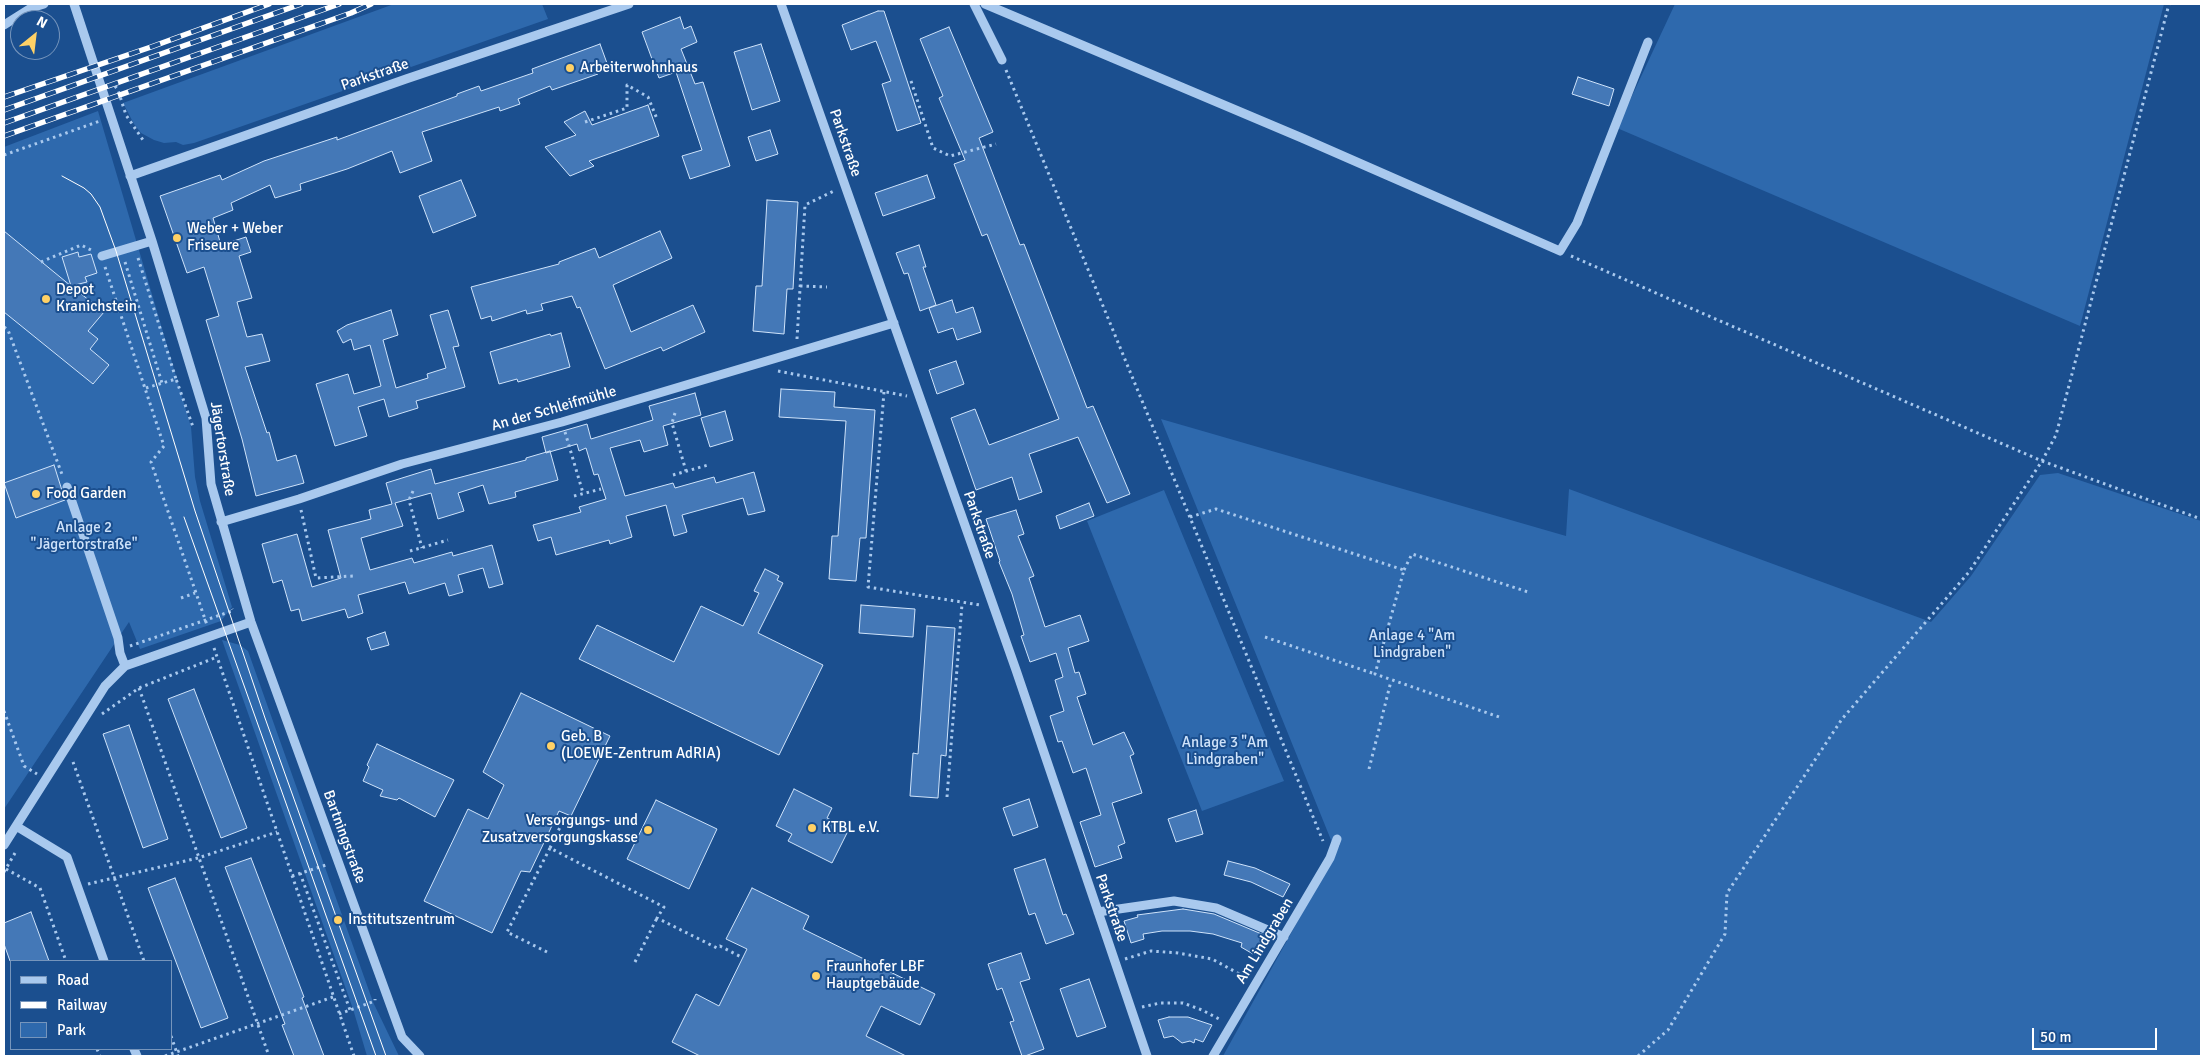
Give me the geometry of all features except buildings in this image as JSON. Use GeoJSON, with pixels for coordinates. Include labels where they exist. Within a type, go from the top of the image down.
{"type":"FeatureCollection","features":[{"type":"Feature","properties":{"kind":"street"},"geometry":{"type":"LineString","coordinates":[[4,25],[31,8],[44,4]]}},
{"type":"Feature","properties":{"kind":"street","name":"Jägertorstraße"},"geometry":{"type":"LineString","coordinates":[[74,4],[152,241],[206,418],[211,484],[251,622]]}},
{"type":"Feature","properties":{"kind":"street","name":"Parkstraße"},"geometry":{"type":"LineString","coordinates":[[130,176],[406,79],[629,4]]}},
{"type":"Feature","properties":{"kind":"street","name":"Parkstraße"},"geometry":{"type":"LineString","coordinates":[[781,4],[994,606],[1147,1056]]}},
{"type":"Feature","properties":{"kind":"street"},"geometry":{"type":"LineString","coordinates":[[974,4],[1002,60]]}},
{"type":"Feature","properties":{"kind":"street"},"geometry":{"type":"LineString","coordinates":[[985,4],[1302,138],[1560,251],[1577,223],[1648,42]]}},
{"type":"Feature","properties":{"kind":"street"},"geometry":{"type":"LineString","coordinates":[[102,256],[152,241]]}},
{"type":"Feature","properties":{"kind":"street","name":"An der Schleifmühle"},"geometry":{"type":"LineString","coordinates":[[221,522],[299,499],[402,464],[562,422],[894,323]]}},
{"type":"Feature","properties":{"kind":"street"},"geometry":{"type":"LineString","coordinates":[[67,487],[118,638],[120,653],[125,666]]}},
{"type":"Feature","properties":{"kind":"street"},"geometry":{"type":"LineString","coordinates":[[4,846],[105,686],[125,666],[251,622]]}},
{"type":"Feature","properties":{"kind":"street","name":"Bartningstraße"},"geometry":{"type":"LineString","coordinates":[[251,622],[402,1037],[420,1056]]}},
{"type":"Feature","properties":{"kind":"street"},"geometry":{"type":"LineString","coordinates":[[16,826],[67,857],[104,960]]}},
{"type":"Feature","properties":{"kind":"street","name":"Am Lindgraben"},"geometry":{"type":"LineString","coordinates":[[1213,1056],[1330,858],[1337,839]]}},
{"type":"Feature","properties":{"kind":"street"},"geometry":{"type":"LineString","coordinates":[[1098,912],[1174,901],[1216,908],[1284,937]]}},
{"type":"Feature","properties":{"kind":"path"},"geometry":{"type":"LineString","coordinates":[[1638,1056],[1668,1030],[1725,934],[1727,893],[1842,719],[1969,572],[2042,461],[2056,435],[2169,4]]}},
{"type":"Feature","properties":{"kind":"path"},"geometry":{"type":"LineString","coordinates":[[1002,60],[1330,858]]}},
{"type":"Feature","properties":{"kind":"path"},"geometry":{"type":"LineString","coordinates":[[911,81],[933,148],[950,156],[996,144]]}},
{"type":"Feature","properties":{"kind":"path"},"geometry":{"type":"LineString","coordinates":[[585,122],[627,108],[627,85],[648,97],[657,119]]}},
{"type":"Feature","properties":{"kind":"path"},"geometry":{"type":"LineString","coordinates":[[4,155],[112,117]]}},
{"type":"Feature","properties":{"kind":"path"},"geometry":{"type":"LineString","coordinates":[[800,351],[796,337],[805,205],[845,185]]}},
{"type":"Feature","properties":{"kind":"path"},"geometry":{"type":"LineString","coordinates":[[41,262],[81,245],[102,256],[164,446],[151,462],[354,1056]]}},
{"type":"Feature","properties":{"kind":"path"},"geometry":{"type":"LineString","coordinates":[[1560,251],[2042,461],[2201,519]]}},
{"type":"Feature","properties":{"kind":"path"},"geometry":{"type":"LineString","coordinates":[[137,253],[176,379]]}},
{"type":"Feature","properties":{"kind":"path"},"geometry":{"type":"LineString","coordinates":[[123,258],[162,383]]}},
{"type":"Feature","properties":{"kind":"path"},"geometry":{"type":"LineString","coordinates":[[800,286],[827,287]]}},
{"type":"Feature","properties":{"kind":"path"},"geometry":{"type":"LineString","coordinates":[[4,327],[8,330],[67,487]]}},
{"type":"Feature","properties":{"kind":"path"},"geometry":{"type":"LineString","coordinates":[[750,366],[920,399]]}},
{"type":"Feature","properties":{"kind":"path"},"geometry":{"type":"LineString","coordinates":[[884,392],[868,587],[962,604],[994,606]]}},
{"type":"Feature","properties":{"kind":"path"},"geometry":{"type":"LineString","coordinates":[[675,413],[672,422],[686,471]]}},
{"type":"Feature","properties":{"kind":"path"},"geometry":{"type":"LineString","coordinates":[[562,422],[583,493]]}},
{"type":"Feature","properties":{"kind":"path"},"geometry":{"type":"LineString","coordinates":[[673,475],[708,465]]}},
{"type":"Feature","properties":{"kind":"path"},"geometry":{"type":"LineString","coordinates":[[574,496],[601,489]]}},
{"type":"Feature","properties":{"kind":"path"},"geometry":{"type":"LineString","coordinates":[[413,490],[409,500],[422,548]]}},
{"type":"Feature","properties":{"kind":"path"},"geometry":{"type":"LineString","coordinates":[[299,499],[316,578],[353,576]]}},
{"type":"Feature","properties":{"kind":"path"},"geometry":{"type":"LineString","coordinates":[[1190,517],[1216,509],[1404,570]]}},
{"type":"Feature","properties":{"kind":"path"},"geometry":{"type":"LineString","coordinates":[[410,551],[448,540]]}},
{"type":"Feature","properties":{"kind":"path"},"geometry":{"type":"LineString","coordinates":[[1375,674],[1404,570],[1412,554],[1528,592]]}},
{"type":"Feature","properties":{"kind":"path"},"geometry":{"type":"LineString","coordinates":[[181,598],[195,593]]}},
{"type":"Feature","properties":{"kind":"path"},"geometry":{"type":"LineString","coordinates":[[947,797],[962,604]]}},
{"type":"Feature","properties":{"kind":"path"},"geometry":{"type":"LineString","coordinates":[[120,653],[128,647],[204,620]]}},
{"type":"Feature","properties":{"kind":"path"},"geometry":{"type":"LineString","coordinates":[[1265,637],[1502,718]]}},
{"type":"Feature","properties":{"kind":"path"},"geometry":{"type":"LineString","coordinates":[[98,722],[103,714],[139,688],[217,657]]}},
{"type":"Feature","properties":{"kind":"path"},"geometry":{"type":"LineString","coordinates":[[1369,769],[1391,681]]}},
{"type":"Feature","properties":{"kind":"path"},"geometry":{"type":"LineString","coordinates":[[139,688],[269,1056]]}},
{"type":"Feature","properties":{"kind":"path"},"geometry":{"type":"LineString","coordinates":[[4,710],[24,766],[45,779]]}},
{"type":"Feature","properties":{"kind":"path"},"geometry":{"type":"LineString","coordinates":[[68,770],[78,754]]}},
{"type":"Feature","properties":{"kind":"path"},"geometry":{"type":"LineString","coordinates":[[72,762],[144,960]]}},
{"type":"Feature","properties":{"kind":"path"},"geometry":{"type":"LineString","coordinates":[[547,952],[507,932],[564,820]]}},
{"type":"Feature","properties":{"kind":"path"},"geometry":{"type":"LineString","coordinates":[[78,887],[198,858],[277,832]]}},
{"type":"Feature","properties":{"kind":"path"},"geometry":{"type":"LineString","coordinates":[[550,848],[664,907],[635,962]]}},
{"type":"Feature","properties":{"kind":"path"},"geometry":{"type":"LineString","coordinates":[[292,876],[326,865],[328,872]]}},
{"type":"Feature","properties":{"kind":"path"},"geometry":{"type":"LineString","coordinates":[[6,869],[40,888],[66,960]]}},
{"type":"Feature","properties":{"kind":"path"},"geometry":{"type":"LineString","coordinates":[[300,874],[350,1010]]}},
{"type":"Feature","properties":{"kind":"path"},"geometry":{"type":"LineString","coordinates":[[657,918],[716,948],[720,946],[743,958]]}},
{"type":"Feature","properties":{"kind":"path"},"geometry":{"type":"LineString","coordinates":[[1115,962],[1151,951],[1178,953],[1212,959],[1256,982]]}},
{"type":"Feature","properties":{"kind":"path"},"geometry":{"type":"LineString","coordinates":[[339,1014],[375,1001],[372,992]]}},
{"type":"Feature","properties":{"kind":"path"},"geometry":{"type":"LineString","coordinates":[[165,1056],[178,1054],[334,997]]}},
{"type":"Feature","properties":{"kind":"path"},"geometry":{"type":"LineString","coordinates":[[1131,1010],[1160,1003],[1183,1003],[1202,1010],[1231,1025]]}},
{"type":"Feature","properties":{"kind":"path"},"geometry":{"type":"LineString","coordinates":[[172,1039],[178,1054]]}},
{"type":"Feature","properties":{"kind":"green space"},"geometry":{"type":"Polygon","coordinates":[[[394,4],[542,4],[548,19],[194,143],[183,145],[176,142],[164,143],[141,133],[123,103],[394,4]]]}},
{"type":"Feature","properties":{"kind":"green space"},"geometry":{"type":"Polygon","coordinates":[[[1675,4],[2164,4],[2080,326],[1617,128],[1675,4]]]}},
{"type":"Feature","properties":{"kind":"green space","name":"Anlage 2 \"Jägertorstraße\""},"geometry":{"type":"Polygon","coordinates":[[[98,111],[191,427],[195,477],[200,501],[232,607],[221,621],[140,649],[129,622],[4,809],[4,147],[98,111]]]}},
{"type":"Feature","properties":{"kind":"green space","name":"Anlage 4 \"Am Lindgraben\""},"geometry":{"type":"Polygon","coordinates":[[[1161,419],[1566,536],[1569,489],[1931,622],[1971,576],[2040,475],[2058,473],[2201,521],[2201,1056],[1223,1056],[1340,845],[1333,845],[1161,419]]]}},
{"type":"Feature","properties":{"kind":"green space","name":"Anlage 3 \"Am Lindgraben\""},"geometry":{"type":"Polygon","coordinates":[[[1164,490],[1284,781],[1202,811],[1087,521],[1164,490]]]}},
{"type":"Feature","properties":{"kind":"green space"},"geometry":{"type":"Polygon","coordinates":[[[222,640],[240,645],[248,651],[373,1002],[399,1056],[367,1056],[353,1009],[222,640]]]}},
{"type":"Feature","properties":{"kind":"tram line"},"geometry":{"type":"LineString","coordinates":[[62,176],[84,188],[100,207],[116,251],[195,511],[265,718],[386,1056]]}},
{"type":"Feature","properties":{"kind":"tram line"},"geometry":{"type":"LineString","coordinates":[[184,517],[376,1056]]}},
{"type":"Feature","properties":{"kind":"railway"},"geometry":{"type":"LineString","coordinates":[[4,97],[269,4]]}},
{"type":"Feature","properties":{"kind":"railway"},"geometry":{"type":"LineString","coordinates":[[4,110],[301,4]]}},
{"type":"Feature","properties":{"kind":"railway"},"geometry":{"type":"LineString","coordinates":[[4,123],[339,4]]}},
{"type":"Feature","properties":{"kind":"railway"},"geometry":{"type":"LineString","coordinates":[[4,136],[351,13],[371,4]]}},
{"type":"Feature","properties":{"kind":"place","name":"Arbeiterwohnhaus"},"geometry":{"type":"Point","coordinates":[570,68]}},
{"type":"Feature","properties":{"kind":"place","name":"Weber + Weber Friseure"},"geometry":{"type":"Point","coordinates":[177,238]}},
{"type":"Feature","properties":{"kind":"place","name":"Depot Kranichstein"},"geometry":{"type":"Point","coordinates":[46,299]}},
{"type":"Feature","properties":{"kind":"place","name":"Food Garden"},"geometry":{"type":"Point","coordinates":[36,494]}},
{"type":"Feature","properties":{"kind":"place","name":"Geb. B (LOEWE-Zentrum AdRIA)"},"geometry":{"type":"Point","coordinates":[551,746]}},
{"type":"Feature","properties":{"kind":"place","name":"KTBL e.V."},"geometry":{"type":"Point","coordinates":[812,828]}},
{"type":"Feature","properties":{"kind":"place","name":"Versorgungs- und Zusatzversorgungskasse"},"geometry":{"type":"Point","coordinates":[648,830]}},
{"type":"Feature","properties":{"kind":"place","name":"Institutszentrum"},"geometry":{"type":"Point","coordinates":[338,920]}},
{"type":"Feature","properties":{"kind":"place","name":"Fraunhofer LBF Hauptgebäude"},"geometry":{"type":"Point","coordinates":[816,976]}}]}
